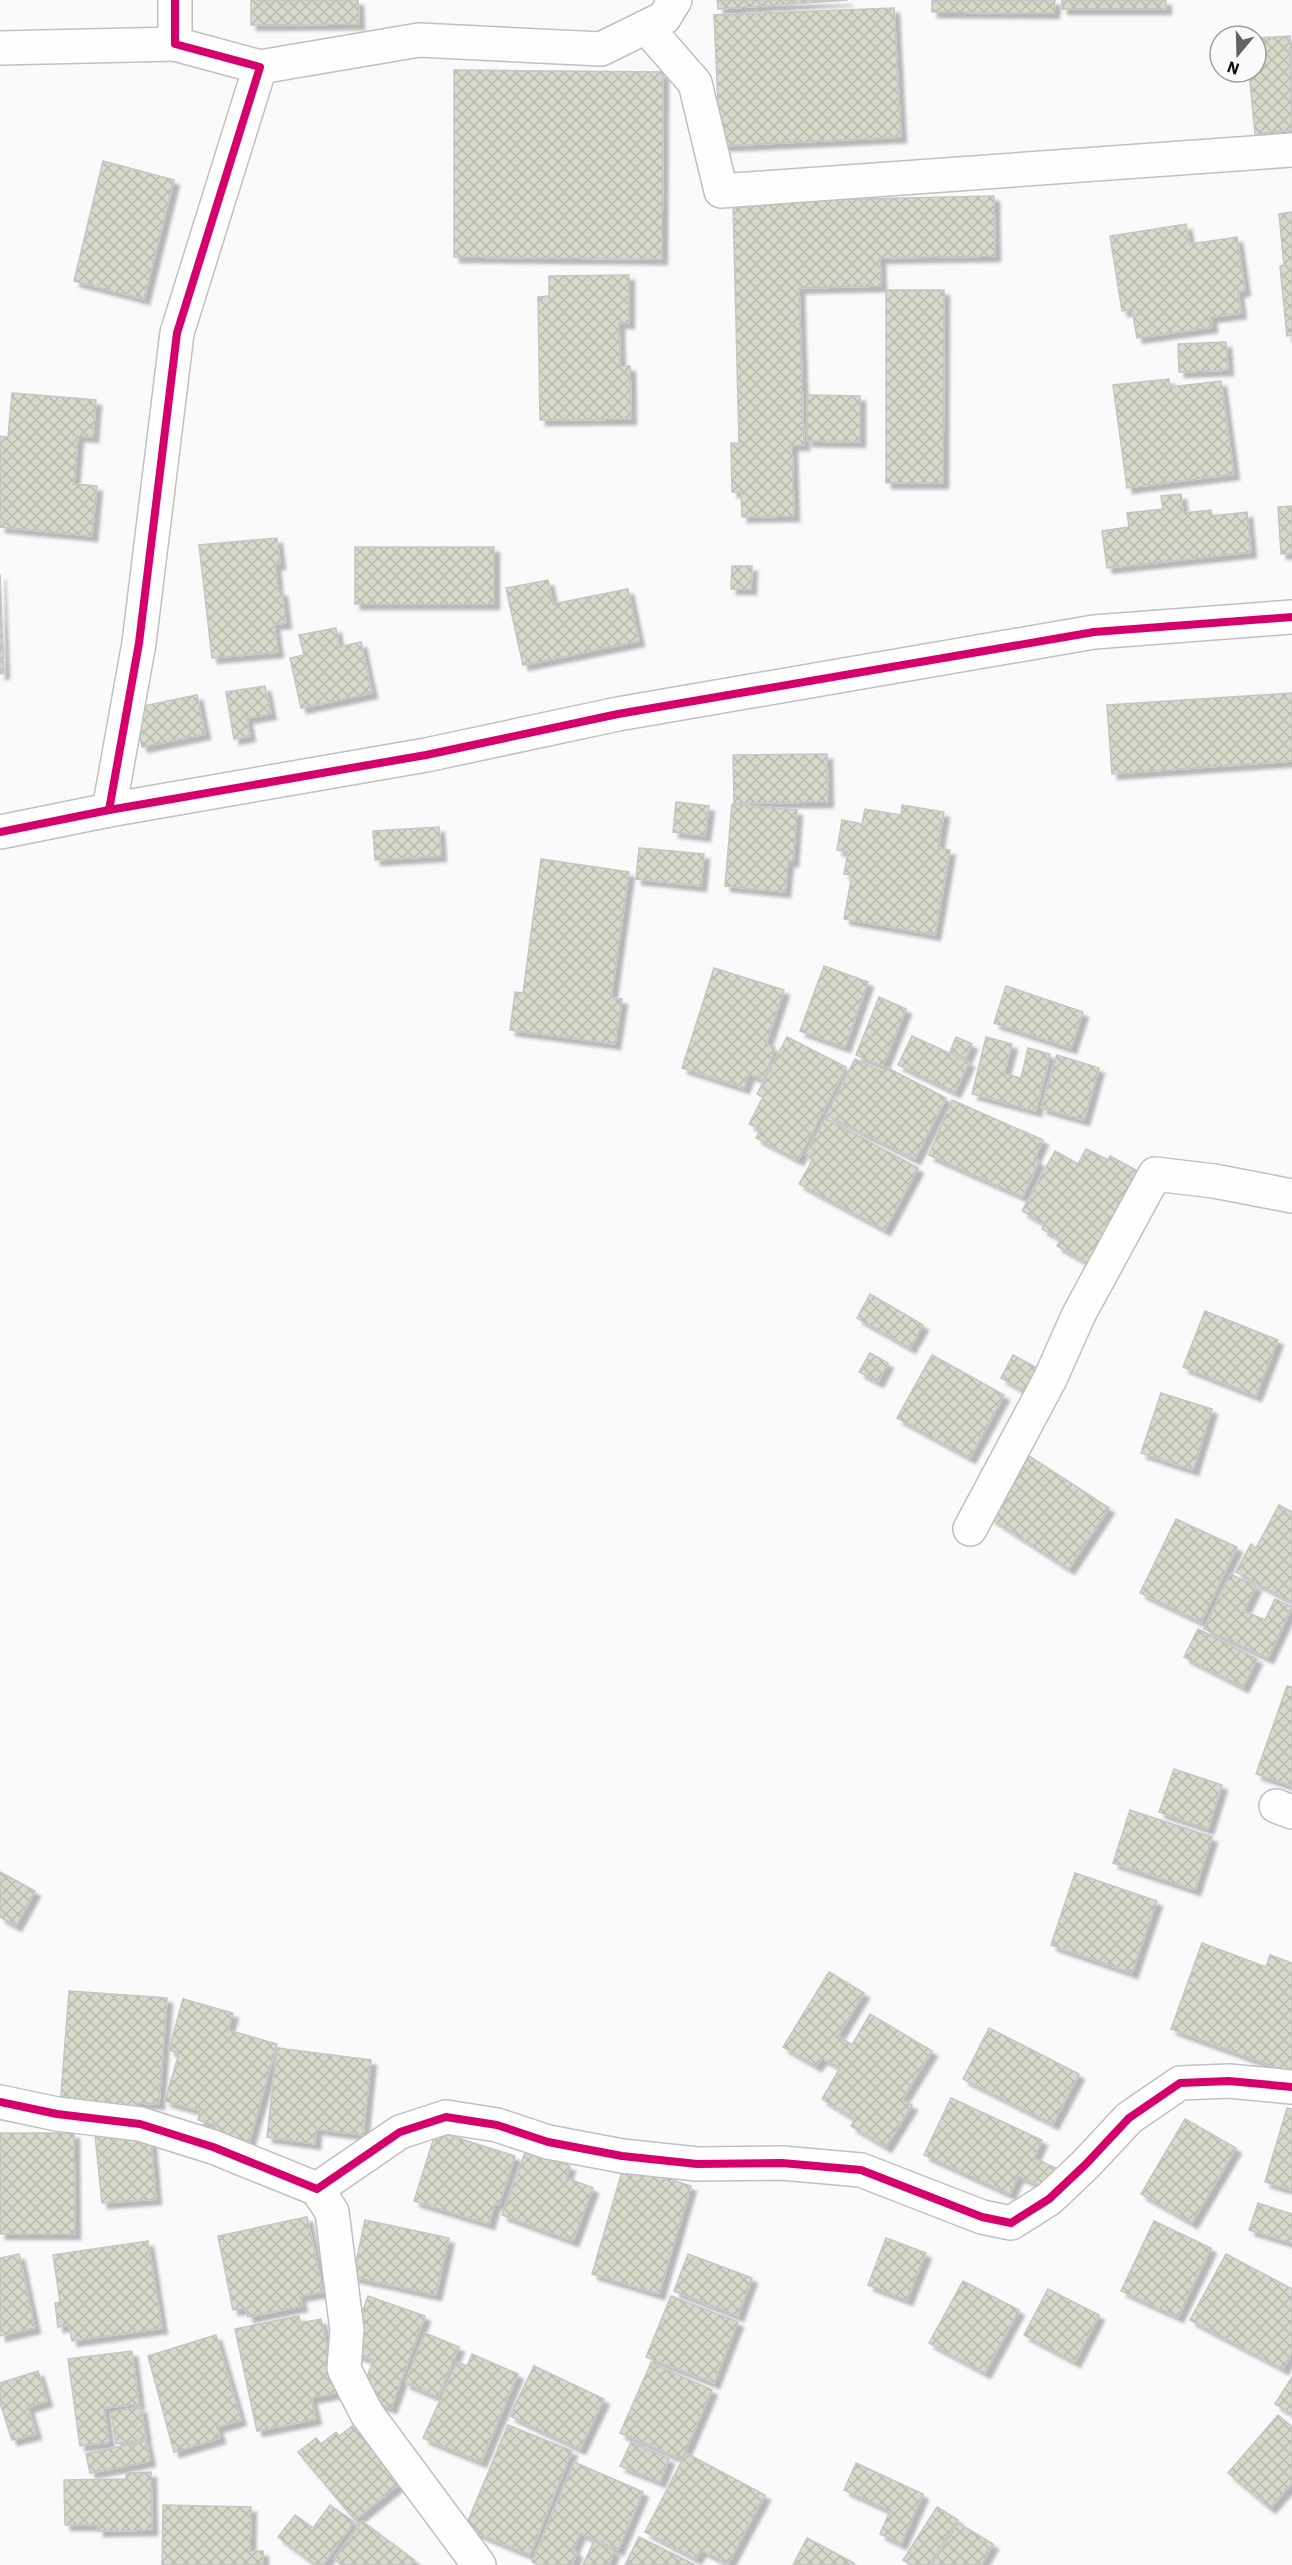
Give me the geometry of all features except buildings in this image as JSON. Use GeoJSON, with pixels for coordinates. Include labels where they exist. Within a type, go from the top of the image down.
{"type":"FeatureCollection","features":[{"type":"Feature","properties":{"kind":"street"},"geometry":{"type":"LineString","coordinates":[[175,0],[175,44]]}},
{"type":"Feature","properties":{"kind":"street"},"geometry":{"type":"LineString","coordinates":[[0,48],[175,44],[260,67],[419,40],[601,49],[664,18],[675,0]]}},
{"type":"Feature","properties":{"kind":"street"},"geometry":{"type":"LineString","coordinates":[[646,27],[695,83],[721,190],[1292,150]]}},
{"type":"Feature","properties":{"kind":"street"},"geometry":{"type":"LineString","coordinates":[[109,810],[139,643],[177,333],[260,67]]}},
{"type":"Feature","properties":{"kind":"street"},"geometry":{"type":"LineString","coordinates":[[0,832],[109,810],[426,755],[618,714],[1094,632],[1292,617]]}},
{"type":"Feature","properties":{"kind":"street"},"geometry":{"type":"LineString","coordinates":[[970,1529],[1050,1379],[1079,1314],[1155,1174],[1214,1181],[1292,1196]]}},
{"type":"Feature","properties":{"kind":"street"},"geometry":{"type":"LineString","coordinates":[[317,2189],[400,2132],[446,2117],[497,2125],[548,2142],[622,2156],[696,2164],[782,2163],[861,2170],[982,2217],[1011,2223],[1049,2199],[1129,2118],[1180,2083],[1229,2081],[1292,2087]]}},
{"type":"Feature","properties":{"kind":"street"},"geometry":{"type":"LineString","coordinates":[[0,2102],[57,2114],[140,2124],[213,2147],[317,2189],[332,2212],[347,2330],[344,2368],[346,2373],[367,2414],[479,2565]]}},
{"type":"Feature","properties":{"kind":"cycle path"},"geometry":{"type":"LineString","coordinates":[[109,810],[139,643],[177,333],[260,67],[175,44],[175,0]]}},
{"type":"Feature","properties":{"kind":"cycle path"},"geometry":{"type":"LineString","coordinates":[[0,832],[109,810],[426,755],[618,714],[1094,632],[1292,617]]}},
{"type":"Feature","properties":{"kind":"cycle path"},"geometry":{"type":"LineString","coordinates":[[0,2102],[57,2114],[140,2124],[213,2147],[317,2189],[400,2132],[446,2117],[497,2125],[548,2142],[622,2156],[697,2164],[782,2163],[861,2170],[982,2217],[1011,2223],[1049,2199],[1129,2118],[1180,2083],[1229,2081],[1292,2087]]}}]}
